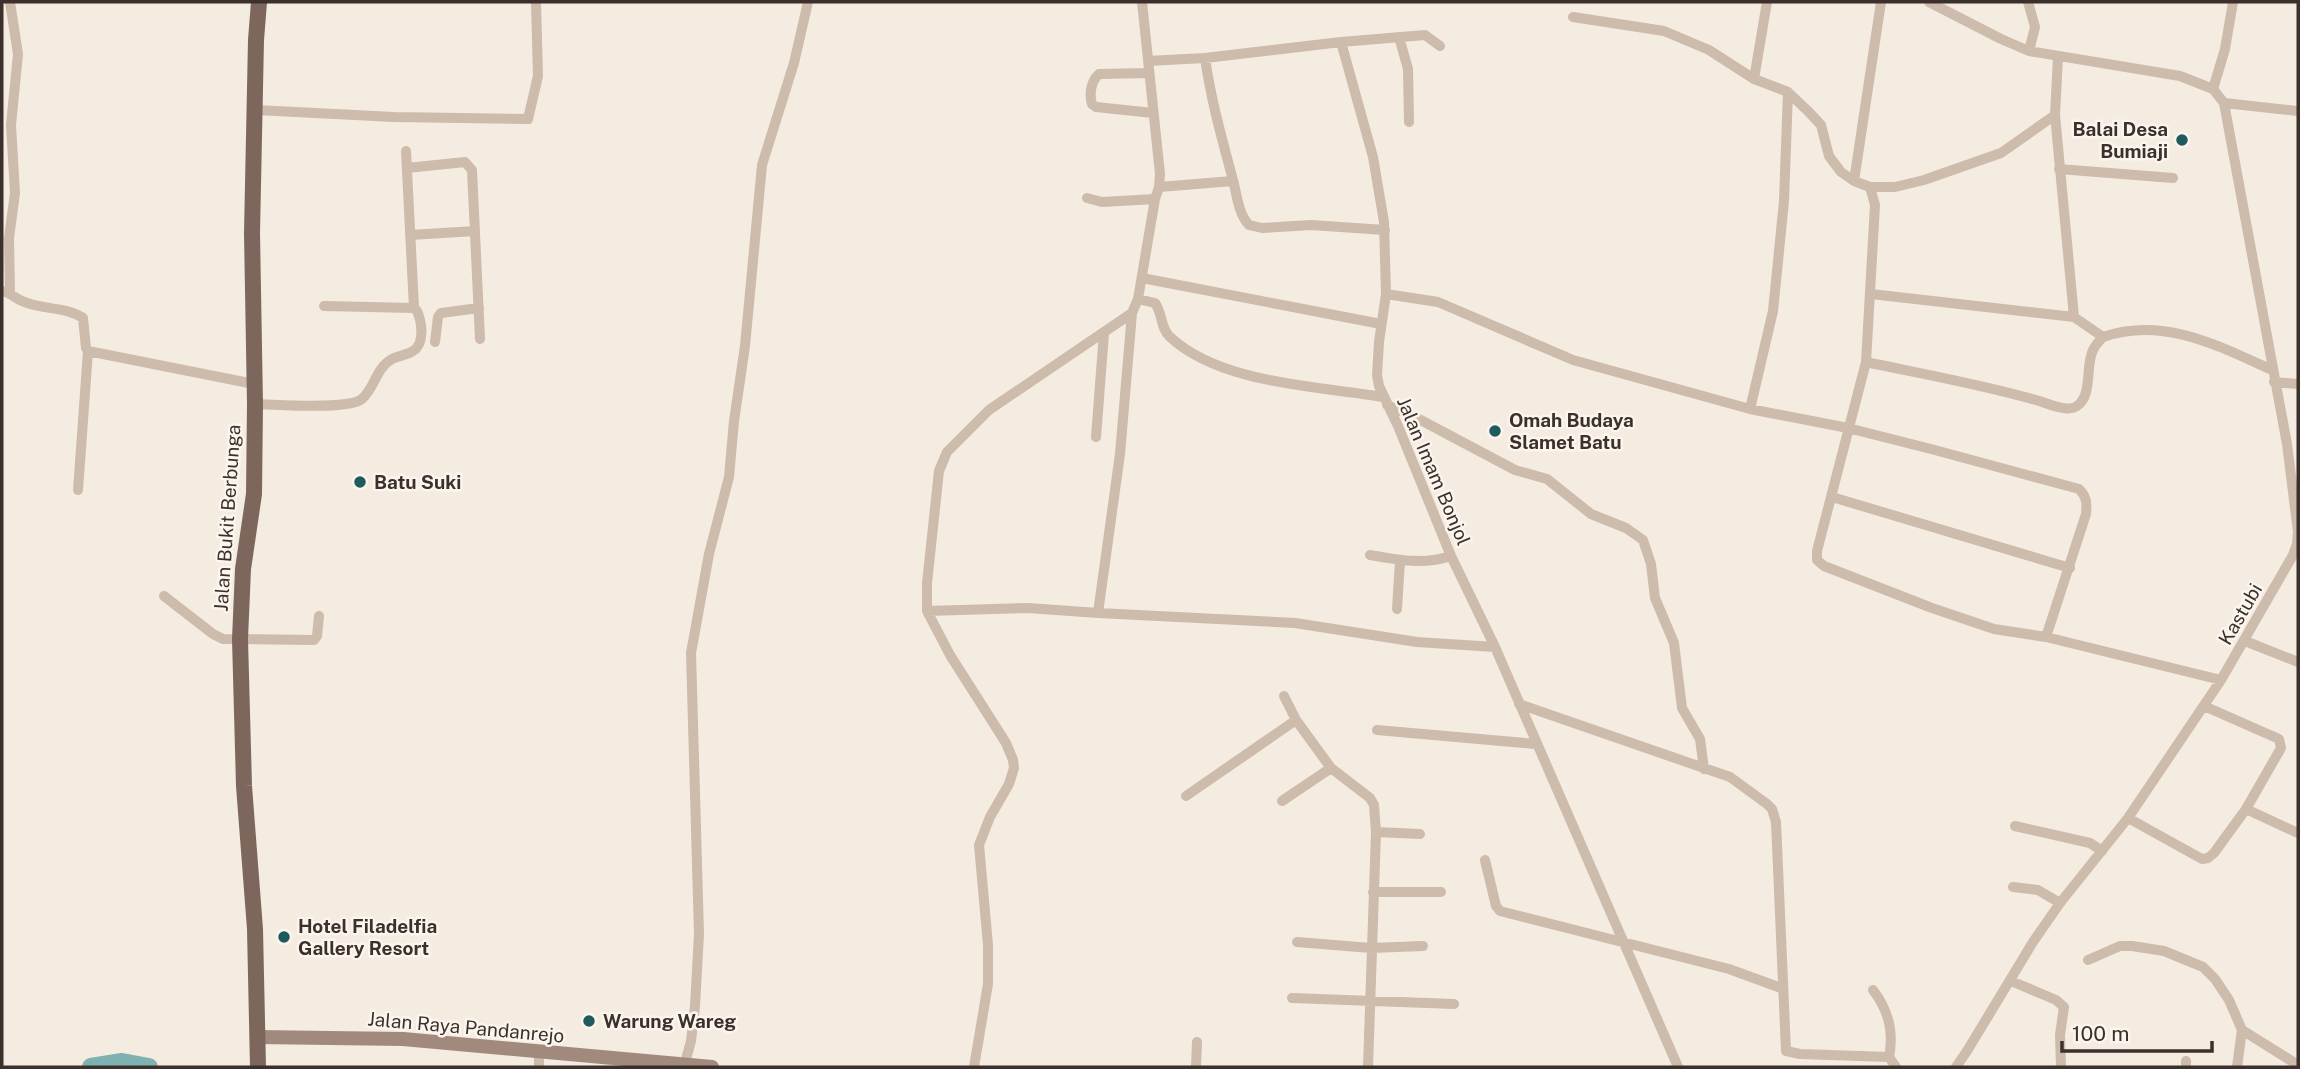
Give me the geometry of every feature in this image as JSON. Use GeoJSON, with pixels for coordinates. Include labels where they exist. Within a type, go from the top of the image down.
{"type":"FeatureCollection","features":[{"type":"Feature","properties":{"kind":"main road","name":"Jalan Bukit Berbunga"},"geometry":{"type":"LineString","coordinates":[[258,1067],[255,929],[244,786],[240,639],[243,569],[254,494],[252,233],[259,2]]}},
{"type":"Feature","properties":{"kind":"main road","name":"Jalan Raya Pandanrejo"},"geometry":{"type":"LineString","coordinates":[[257,1037],[403,1039],[539,1060],[685,1063],[712,1067]]}},
{"type":"Feature","properties":{"kind":"street"},"geometry":{"type":"LineString","coordinates":[[10,2],[18,54],[11,125],[15,194],[6,292],[19,300],[80,316],[84,322],[86,348],[89,351],[78,490]]}},
{"type":"Feature","properties":{"kind":"street"},"geometry":{"type":"LineString","coordinates":[[256,110],[394,117],[528,119],[538,76],[536,2]]}},
{"type":"Feature","properties":{"kind":"street"},"geometry":{"type":"LineString","coordinates":[[685,1063],[691,1041],[695,1006],[699,934],[691,653],[709,554],[729,477],[745,346],[762,165],[794,63],[808,2]]}},
{"type":"Feature","properties":{"kind":"street"},"geometry":{"type":"LineString","coordinates":[[1098,613],[1120,454],[1132,313],[1138,299],[1159,187],[1142,2]]}},
{"type":"Feature","properties":{"kind":"street"},"geometry":{"type":"LineString","coordinates":[[1754,79],[1767,2]]}},
{"type":"Feature","properties":{"kind":"street"},"geometry":{"type":"LineString","coordinates":[[1854,181],[1881,2]]}},
{"type":"Feature","properties":{"kind":"street"},"geometry":{"type":"LineString","coordinates":[[1929,2],[2029,51],[2180,76],[2213,89],[2224,103],[2298,111]]}},
{"type":"Feature","properties":{"kind":"street"},"geometry":{"type":"LineString","coordinates":[[2028,2],[2035,27],[2029,51]]}},
{"type":"Feature","properties":{"kind":"street"},"geometry":{"type":"LineString","coordinates":[[2213,89],[2225,49],[2233,2]]}},
{"type":"Feature","properties":{"kind":"street"},"geometry":{"type":"LineString","coordinates":[[1573,17],[1664,31],[1709,50],[1754,79],[1788,92],[1821,125],[1829,156],[1840,172],[1870,187],[1895,187],[1924,180],[2001,153],[2055,115]]}},
{"type":"Feature","properties":{"kind":"street"},"geometry":{"type":"LineString","coordinates":[[1148,61],[1205,58],[1426,34],[1440,46]]}},
{"type":"Feature","properties":{"kind":"street"},"geometry":{"type":"LineString","coordinates":[[1399,37],[1408,69],[1409,122]]}},
{"type":"Feature","properties":{"kind":"street","name":"Jalan Imam Bonjol"},"geometry":{"type":"LineString","coordinates":[[1341,42],[1373,157],[1385,230],[1386,294],[1377,375],[1385,401],[1678,1067]]}},
{"type":"Feature","properties":{"kind":"street"},"geometry":{"type":"LineString","coordinates":[[2058,57],[2055,115],[2074,317]]}},
{"type":"Feature","properties":{"kind":"street"},"geometry":{"type":"LineString","coordinates":[[1205,58],[1211,98],[1244,220],[1249,225],[1311,225],[1385,230]]}},
{"type":"Feature","properties":{"kind":"street"},"geometry":{"type":"LineString","coordinates":[[1149,73],[1099,74],[1093,81],[1090,98],[1091,104],[1096,107],[1153,113]]}},
{"type":"Feature","properties":{"kind":"street"},"geometry":{"type":"LineString","coordinates":[[1750,409],[1773,311],[1784,201],[1788,92]]}},
{"type":"Feature","properties":{"kind":"street","name":"Kastubi"},"geometry":{"type":"LineString","coordinates":[[1956,1067],[2033,942],[2060,903],[2128,818],[2204,706],[2245,641],[2298,544],[2287,444],[2224,103]]}},
{"type":"Feature","properties":{"kind":"street"},"geometry":{"type":"LineString","coordinates":[[406,151],[414,308]]}},
{"type":"Feature","properties":{"kind":"street"},"geometry":{"type":"LineString","coordinates":[[407,168],[465,162],[470,165],[480,339]]}},
{"type":"Feature","properties":{"kind":"street"},"geometry":{"type":"LineString","coordinates":[[2059,169],[2173,178]]}},
{"type":"Feature","properties":{"kind":"street"},"geometry":{"type":"LineString","coordinates":[[1159,187],[1233,181]]}},
{"type":"Feature","properties":{"kind":"street"},"geometry":{"type":"LineString","coordinates":[[1870,187],[1875,205],[1866,362],[1817,551],[1820,564],[1932,608],[1981,624],[2046,637],[2221,680]]}},
{"type":"Feature","properties":{"kind":"street"},"geometry":{"type":"LineString","coordinates":[[1087,198],[1102,202],[1155,199]]}},
{"type":"Feature","properties":{"kind":"street"},"geometry":{"type":"LineString","coordinates":[[410,235],[475,231]]}},
{"type":"Feature","properties":{"kind":"street"},"geometry":{"type":"LineString","coordinates":[[1142,278],[1381,324]]}},
{"type":"Feature","properties":{"kind":"street"},"geometry":{"type":"LineString","coordinates":[[1386,294],[1438,302],[1573,360],[1750,409],[1848,428],[2079,489],[2085,495],[2086,514],[2046,637]]}},
{"type":"Feature","properties":{"kind":"street"},"geometry":{"type":"LineString","coordinates":[[1871,294],[2074,317],[2102,337]]}},
{"type":"Feature","properties":{"kind":"street"},"geometry":{"type":"LineString","coordinates":[[1138,299],[1155,303],[1168,336],[1221,367],[1287,384],[1385,401],[1515,470],[1547,479],[1591,514],[1626,528],[1643,540],[1651,564],[1655,598],[1674,643],[1682,708],[1700,739],[1704,769]]}},
{"type":"Feature","properties":{"kind":"street"},"geometry":{"type":"LineString","coordinates":[[255,404],[314,406],[359,401],[364,398],[382,367],[417,347],[421,326],[418,311],[414,308],[324,306]]}},
{"type":"Feature","properties":{"kind":"street"},"geometry":{"type":"LineString","coordinates":[[435,342],[438,317],[441,313],[479,308]]}},
{"type":"Feature","properties":{"kind":"street"},"geometry":{"type":"LineString","coordinates":[[974,1067],[988,984],[987,932],[979,845],[1014,768],[1001,736],[950,655],[927,611],[927,583],[937,480],[941,462],[947,452],[989,410],[1132,313]]}},
{"type":"Feature","properties":{"kind":"street"},"geometry":{"type":"LineString","coordinates":[[1866,362],[2066,408],[2074,408],[2083,401],[2093,350],[2102,337],[2117,332],[2171,332],[2196,337],[2273,370]]}},
{"type":"Feature","properties":{"kind":"street"},"geometry":{"type":"LineString","coordinates":[[1096,438],[1104,333]]}},
{"type":"Feature","properties":{"kind":"street"},"geometry":{"type":"LineString","coordinates":[[89,351],[254,384]]}},
{"type":"Feature","properties":{"kind":"street"},"geometry":{"type":"LineString","coordinates":[[2274,382],[2298,384]]}},
{"type":"Feature","properties":{"kind":"street"},"geometry":{"type":"LineString","coordinates":[[1832,497],[2070,568]]}},
{"type":"Feature","properties":{"kind":"street"},"geometry":{"type":"LineString","coordinates":[[1370,555],[1400,561],[1427,562],[1451,556]]}},
{"type":"Feature","properties":{"kind":"street"},"geometry":{"type":"LineString","coordinates":[[1397,609],[1400,561]]}},
{"type":"Feature","properties":{"kind":"street"},"geometry":{"type":"LineString","coordinates":[[164,596],[219,638],[305,642],[317,636],[319,616]]}},
{"type":"Feature","properties":{"kind":"street"},"geometry":{"type":"LineString","coordinates":[[927,611],[1028,608],[1295,622],[1416,642],[1495,648]]}},
{"type":"Feature","properties":{"kind":"street"},"geometry":{"type":"LineString","coordinates":[[2245,641],[2298,662]]}},
{"type":"Feature","properties":{"kind":"street"},"geometry":{"type":"LineString","coordinates":[[1284,696],[1296,720],[1331,768],[1373,801],[1376,832],[1368,1067]]}},
{"type":"Feature","properties":{"kind":"street"},"geometry":{"type":"LineString","coordinates":[[1520,704],[1739,782],[1767,804],[1774,815],[1786,1051],[1800,1054],[1889,1057]]}},
{"type":"Feature","properties":{"kind":"street"},"geometry":{"type":"LineString","coordinates":[[2128,818],[2199,858],[2206,859],[2214,853],[2246,809],[2281,748],[2281,742],[2204,706]]}},
{"type":"Feature","properties":{"kind":"street"},"geometry":{"type":"LineString","coordinates":[[1186,796],[1296,720]]}},
{"type":"Feature","properties":{"kind":"street"},"geometry":{"type":"LineString","coordinates":[[1377,730],[1536,744]]}},
{"type":"Feature","properties":{"kind":"street"},"geometry":{"type":"LineString","coordinates":[[1282,801],[1331,768]]}},
{"type":"Feature","properties":{"kind":"street"},"geometry":{"type":"LineString","coordinates":[[2246,809],[2298,833]]}},
{"type":"Feature","properties":{"kind":"street"},"geometry":{"type":"LineString","coordinates":[[2015,826],[2090,843],[2102,850]]}},
{"type":"Feature","properties":{"kind":"street"},"geometry":{"type":"LineString","coordinates":[[1376,832],[1420,834]]}},
{"type":"Feature","properties":{"kind":"street"},"geometry":{"type":"LineString","coordinates":[[1485,860],[1496,906],[1500,911],[1729,969],[1782,988]]}},
{"type":"Feature","properties":{"kind":"street"},"geometry":{"type":"LineString","coordinates":[[2013,887],[2038,890],[2060,903]]}},
{"type":"Feature","properties":{"kind":"street"},"geometry":{"type":"LineString","coordinates":[[1373,892],[1441,892]]}},
{"type":"Feature","properties":{"kind":"street"},"geometry":{"type":"LineString","coordinates":[[1297,942],[1371,948],[1423,946]]}},
{"type":"Feature","properties":{"kind":"street"},"geometry":{"type":"LineString","coordinates":[[2088,960],[2120,946],[2132,946],[2164,951],[2203,967],[2222,989],[2242,1030],[2298,1065]]}},
{"type":"Feature","properties":{"kind":"street"},"geometry":{"type":"LineString","coordinates":[[2011,981],[2056,1000],[2064,1007],[2060,1035],[2061,1067]]}},
{"type":"Feature","properties":{"kind":"street"},"geometry":{"type":"LineString","coordinates":[[1873,990],[1890,1021],[1892,1036],[1889,1057],[1896,1067]]}},
{"type":"Feature","properties":{"kind":"street"},"geometry":{"type":"LineString","coordinates":[[1292,998],[1454,1004]]}},
{"type":"Feature","properties":{"kind":"street"},"geometry":{"type":"LineString","coordinates":[[2237,1067],[2242,1030]]}},
{"type":"Feature","properties":{"kind":"street"},"geometry":{"type":"LineString","coordinates":[[1196,1067],[1197,1042]]}},
{"type":"Feature","properties":{"kind":"waterway"},"geometry":{"type":"LineString","coordinates":[[91,1067],[122,1062],[149,1067]]}},
{"type":"Feature","properties":{"kind":"place","name":"Balai Desa Bumiaji"},"geometry":{"type":"Point","coordinates":[2182,140]}},
{"type":"Feature","properties":{"kind":"place","name":"Omah Budaya Slamet Batu"},"geometry":{"type":"Point","coordinates":[1495,431]}},
{"type":"Feature","properties":{"kind":"place","name":"Batu Suki"},"geometry":{"type":"Point","coordinates":[360,482]}},
{"type":"Feature","properties":{"kind":"place","name":"Hotel Filadelfia Gallery Resort"},"geometry":{"type":"Point","coordinates":[284,937]}},
{"type":"Feature","properties":{"kind":"place","name":"Warung Wareg"},"geometry":{"type":"Point","coordinates":[589,1021]}}]}
